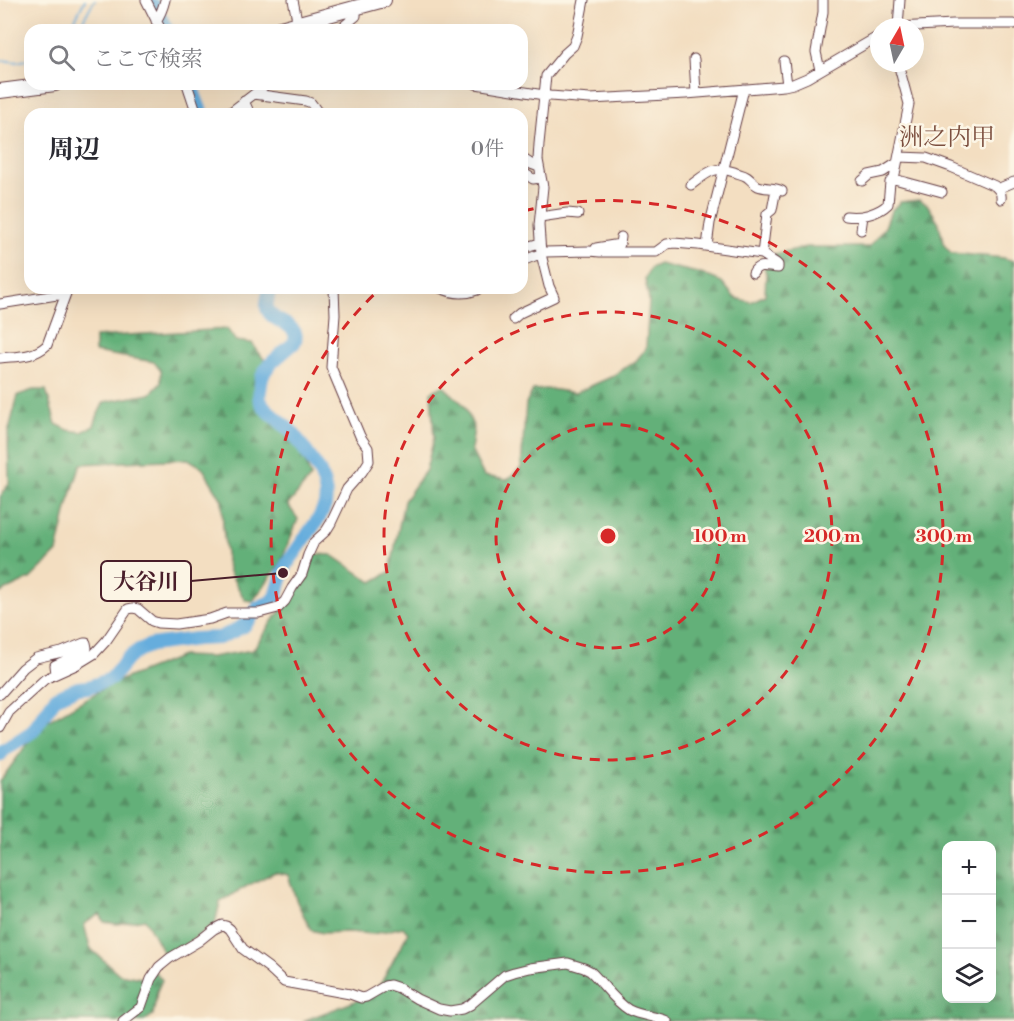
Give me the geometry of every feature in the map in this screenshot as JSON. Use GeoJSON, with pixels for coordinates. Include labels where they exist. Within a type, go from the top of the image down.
{"type":"FeatureCollection","features":[{"type":"Feature","properties":{"kind":"highway"},"geometry":{"type":"LineString","coordinates":[[307,24],[384,0]]}},
{"type":"Feature","properties":{"kind":"highway"},"geometry":{"type":"LineString","coordinates":[[0,91],[24,88]]}},
{"type":"Feature","properties":{"kind":"street"},"geometry":{"type":"LineString","coordinates":[[146,0],[158,24]]}},
{"type":"Feature","properties":{"kind":"street"},"geometry":{"type":"LineString","coordinates":[[156,21],[162,12],[165,0]]}},
{"type":"Feature","properties":{"kind":"street"},"geometry":{"type":"LineString","coordinates":[[293,0],[297,24]]}},
{"type":"Feature","properties":{"kind":"street"},"geometry":{"type":"LineString","coordinates":[[513,319],[520,313],[554,297],[549,286],[540,243],[543,188],[539,167],[539,144],[544,94],[546,76],[573,46],[584,0]]}},
{"type":"Feature","properties":{"kind":"street"},"geometry":{"type":"LineString","coordinates":[[820,70],[816,52],[823,0]]}},
{"type":"Feature","properties":{"kind":"street"},"geometry":{"type":"LineString","coordinates":[[899,18],[900,0]]}},
{"type":"Feature","properties":{"kind":"street"},"geometry":{"type":"LineString","coordinates":[[346,24],[356,16],[356,7]]}},
{"type":"Feature","properties":{"kind":"street"},"geometry":{"type":"LineString","coordinates":[[924,26],[1014,24]]}},
{"type":"Feature","properties":{"kind":"street"},"geometry":{"type":"LineString","coordinates":[[517,90],[590,99],[787,85],[820,70],[870,41]]}},
{"type":"Feature","properties":{"kind":"street"},"geometry":{"type":"LineString","coordinates":[[694,59],[696,93]]}},
{"type":"Feature","properties":{"kind":"street"},"geometry":{"type":"LineString","coordinates":[[784,61],[787,85]]}},
{"type":"Feature","properties":{"kind":"street"},"geometry":{"type":"LineString","coordinates":[[846,216],[863,216],[886,207],[888,204],[890,182],[894,179],[909,104],[900,72]]}},
{"type":"Feature","properties":{"kind":"street"},"geometry":{"type":"LineString","coordinates":[[707,246],[744,89]]}},
{"type":"Feature","properties":{"kind":"street"},"geometry":{"type":"LineString","coordinates":[[189,90],[195,108]]}},
{"type":"Feature","properties":{"kind":"street"},"geometry":{"type":"LineString","coordinates":[[235,108],[259,90]]}},
{"type":"Feature","properties":{"kind":"street"},"geometry":{"type":"LineString","coordinates":[[254,94],[306,101],[314,108]]}},
{"type":"Feature","properties":{"kind":"street"},"geometry":{"type":"LineString","coordinates":[[244,101],[247,108]]}},
{"type":"Feature","properties":{"kind":"street"},"geometry":{"type":"LineString","coordinates":[[862,181],[869,175],[883,172],[898,160],[926,158],[972,175],[1000,194],[1002,187],[1014,182]]}},
{"type":"Feature","properties":{"kind":"street"},"geometry":{"type":"LineString","coordinates":[[528,162],[539,167]]}},
{"type":"Feature","properties":{"kind":"street"},"geometry":{"type":"LineString","coordinates":[[691,185],[717,168],[724,168],[743,175],[757,186],[779,190],[772,210],[767,214],[762,254]]}},
{"type":"Feature","properties":{"kind":"street"},"geometry":{"type":"LineString","coordinates":[[528,176],[533,179],[540,178]]}},
{"type":"Feature","properties":{"kind":"street"},"geometry":{"type":"LineString","coordinates":[[894,179],[942,192]]}},
{"type":"Feature","properties":{"kind":"street"},"geometry":{"type":"LineString","coordinates":[[540,217],[567,213],[578,214]]}},
{"type":"Feature","properties":{"kind":"street"},"geometry":{"type":"LineString","coordinates":[[861,230],[863,216]]}},
{"type":"Feature","properties":{"kind":"street"},"geometry":{"type":"LineString","coordinates":[[594,251],[596,248],[620,244],[621,237]]}},
{"type":"Feature","properties":{"kind":"street"},"geometry":{"type":"LineString","coordinates":[[528,246],[540,243]]}},
{"type":"Feature","properties":{"kind":"street"},"geometry":{"type":"LineString","coordinates":[[528,259],[545,252],[656,252],[667,244],[674,243],[762,254],[778,265],[778,268],[760,266],[753,273]]}},
{"type":"Feature","properties":{"kind":"street"},"geometry":{"type":"LineString","coordinates":[[0,304],[60,294]]}},
{"type":"Feature","properties":{"kind":"street"},"geometry":{"type":"LineString","coordinates":[[0,358],[26,356],[40,351],[47,345],[66,294]]}},
{"type":"Feature","properties":{"kind":"street"},"geometry":{"type":"LineString","coordinates":[[0,728],[9,712],[45,679],[94,654],[128,609],[138,609],[152,621],[158,623],[176,624],[227,613],[259,613],[278,608],[285,601],[302,574],[314,542],[326,531],[347,489],[369,461],[368,448],[358,431],[332,367],[334,294]]}},
{"type":"Feature","properties":{"kind":"street"},"geometry":{"type":"LineString","coordinates":[[0,694],[23,668],[36,658],[86,643],[86,651],[55,665],[56,674]]}},
{"type":"Feature","properties":{"kind":"street"},"geometry":{"type":"LineString","coordinates":[[123,1021],[141,1007],[151,979],[159,967],[222,925],[230,929],[243,949],[284,982],[350,993],[361,998],[390,985],[439,1009],[454,1011],[470,1005],[505,975],[530,968],[568,963],[590,972],[629,1010],[667,1021]]}},
{"type":"Feature","properties":{"kind":"green space"},"geometry":{"type":"Polygon","coordinates":[[[919,200],[927,204],[938,221],[944,245],[951,253],[1014,261],[1014,1021],[303,1021],[369,996],[381,983],[408,933],[403,927],[373,934],[323,933],[311,930],[297,902],[288,875],[275,872],[220,902],[215,924],[166,958],[145,919],[117,924],[104,922],[100,914],[84,924],[90,948],[119,974],[141,978],[155,972],[162,980],[157,991],[153,1015],[144,1021],[0,1021],[0,781],[46,722],[113,683],[182,656],[211,657],[253,650],[273,620],[302,584],[315,554],[332,555],[372,582],[390,572],[404,501],[426,470],[434,438],[431,392],[443,386],[464,405],[474,428],[471,450],[484,476],[507,480],[521,468],[526,404],[533,390],[550,389],[575,393],[611,377],[636,361],[646,348],[649,301],[645,279],[650,268],[659,264],[702,274],[722,282],[735,298],[751,302],[765,295],[766,274],[763,262],[771,255],[806,247],[869,247],[885,227],[891,211],[900,202],[919,200]]]}},
{"type":"Feature","properties":{"kind":"green space"},"geometry":{"type":"Polygon","coordinates":[[[227,329],[236,341],[252,343],[266,362],[256,383],[255,398],[263,411],[296,443],[311,477],[288,505],[298,519],[280,564],[253,601],[245,600],[228,570],[222,500],[202,467],[188,459],[81,464],[68,504],[57,552],[30,579],[0,593],[0,497],[9,483],[8,433],[18,395],[33,390],[46,390],[56,424],[68,430],[82,432],[94,426],[104,402],[150,394],[161,383],[161,371],[154,362],[95,352],[95,337],[227,329]]]}},
{"type":"Feature","properties":{"kind":"waterway"},"geometry":{"type":"LineString","coordinates":[[73,24],[85,0]]}},
{"type":"Feature","properties":{"kind":"waterway"},"geometry":{"type":"LineString","coordinates":[[80,24],[95,0]]}},
{"type":"Feature","properties":{"kind":"waterway"},"geometry":{"type":"LineString","coordinates":[[154,6],[164,24]]}},
{"type":"Feature","properties":{"kind":"waterway"},"geometry":{"type":"LineString","coordinates":[[0,60],[24,60]]}},
{"type":"Feature","properties":{"kind":"waterway"},"geometry":{"type":"LineString","coordinates":[[193,91],[200,108]]}},
{"type":"Feature","properties":{"kind":"waterway"},"geometry":{"type":"LineString","coordinates":[[0,755],[33,731],[56,697],[111,679],[128,658],[151,645],[219,638],[245,625],[259,607],[276,597],[287,564],[319,518],[325,505],[326,495],[319,470],[293,433],[265,408],[259,397],[265,371],[294,343],[296,336],[290,327],[270,313],[267,308],[269,294]]}},
{"type":"Feature","properties":{"kind":"place","name":"大谷川"},"geometry":{"type":"Point","coordinates":[283,573]}},
{"type":"Feature","properties":{"kind":"district","name":"洲之内甲"},"geometry":{"type":"Point","coordinates":[947,138]}}]}
